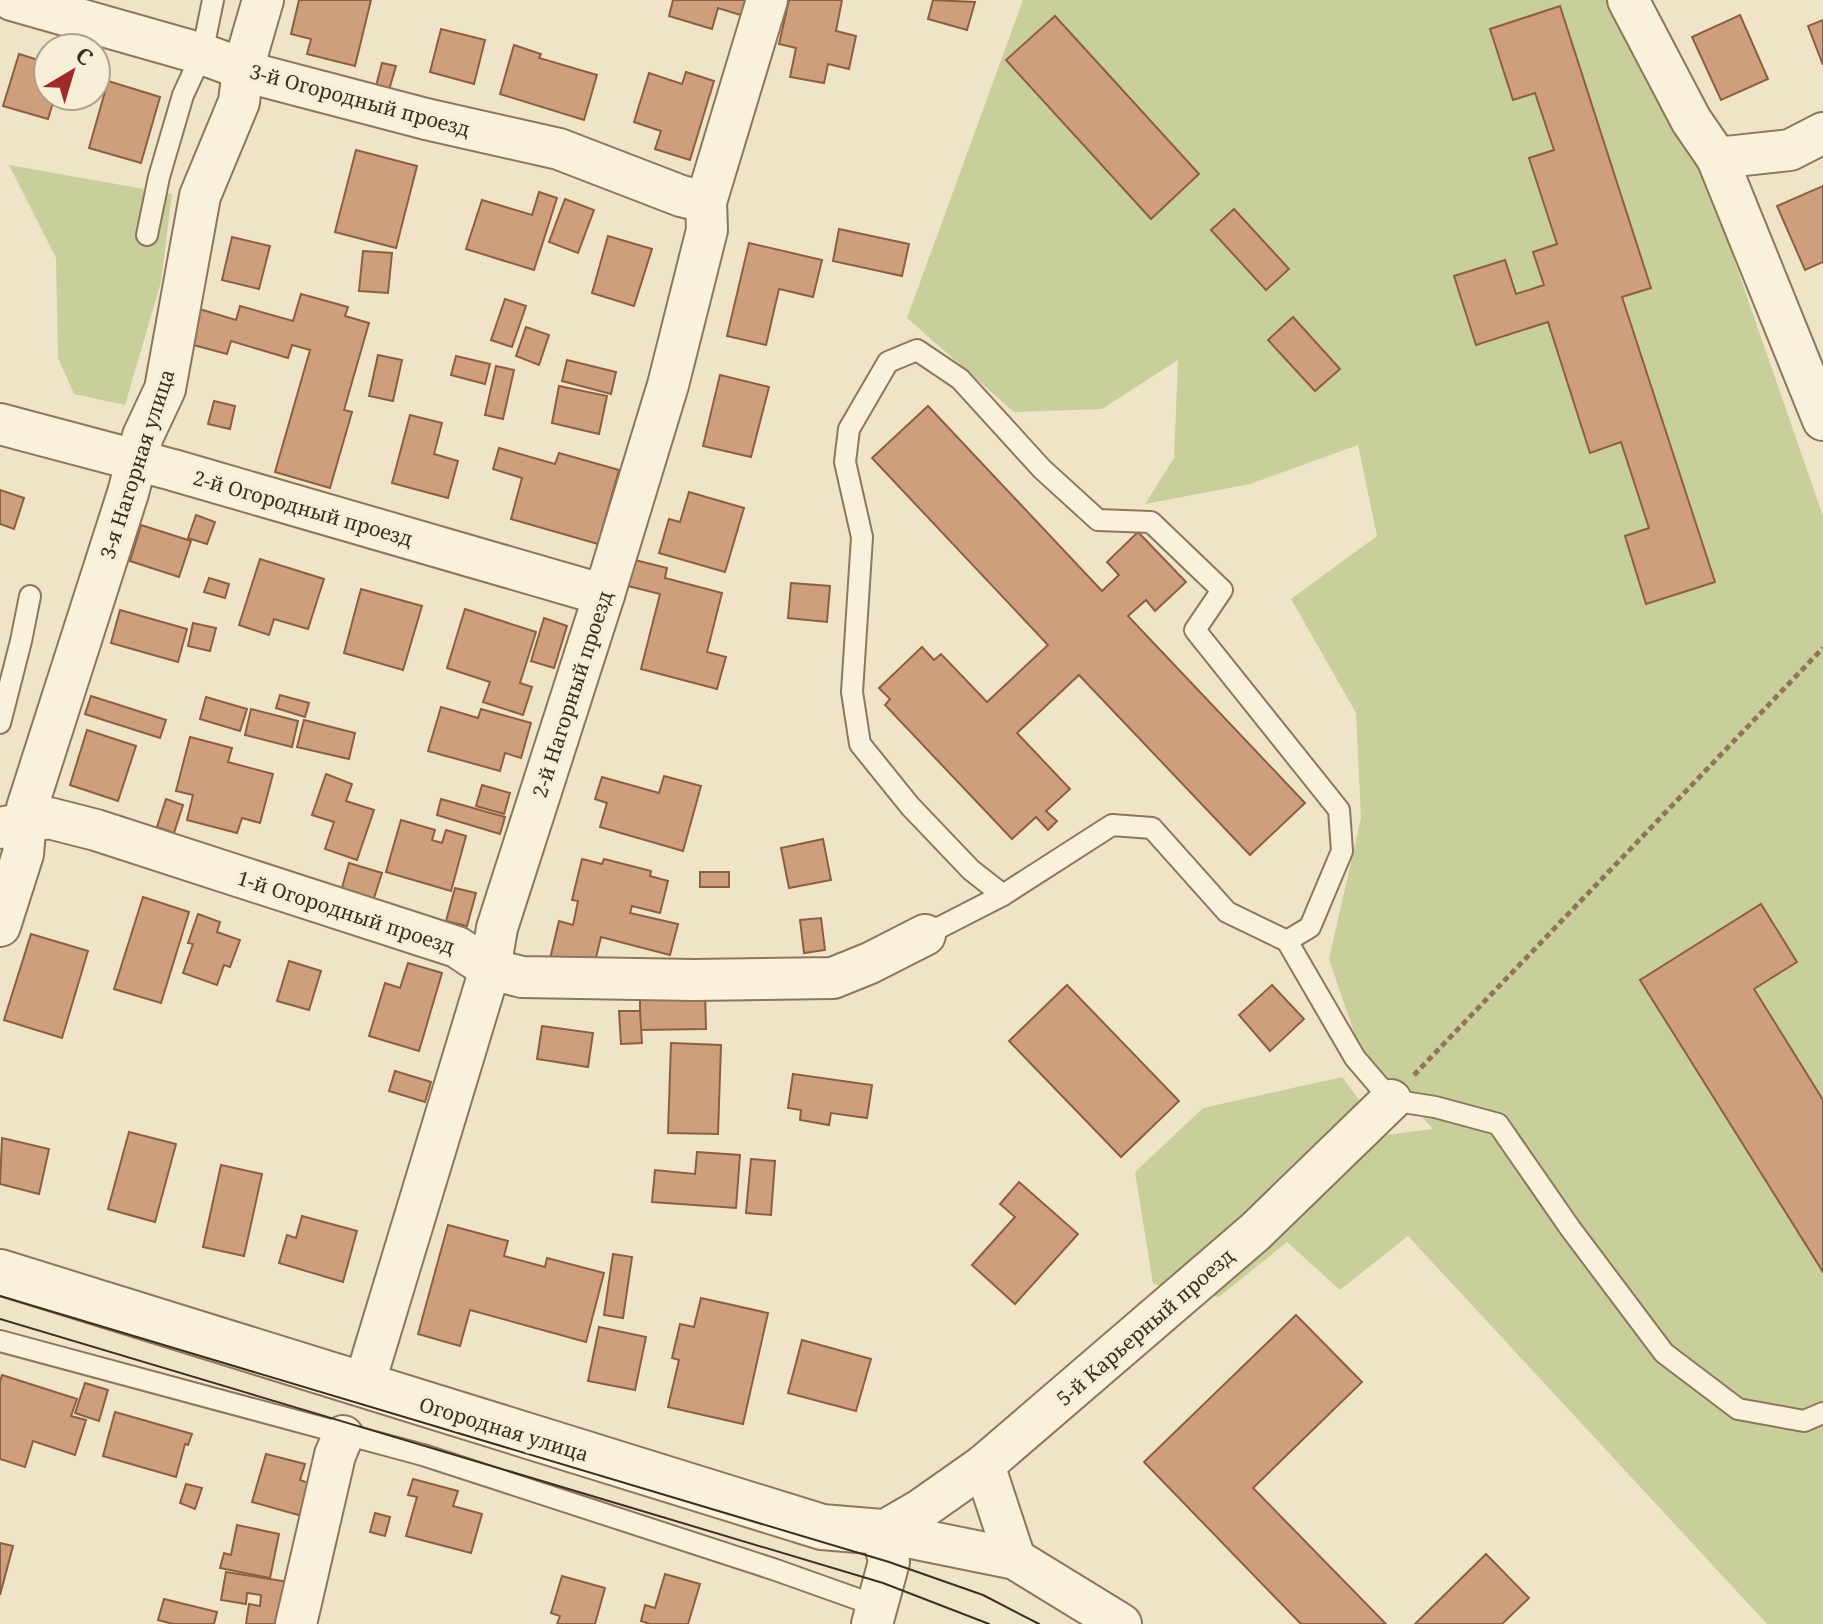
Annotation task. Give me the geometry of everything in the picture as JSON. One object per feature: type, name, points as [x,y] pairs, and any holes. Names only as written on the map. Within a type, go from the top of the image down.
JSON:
[{"type":"street","name":"3-й Огородный проезд","points":[[12,0],[202,54],[243,69],[426,119],[559,149],[681,196],[706,202]]},
{"type":"street","name":"3-я Нагорная улица","points":[[0,926],[23,854],[13,826],[27,808],[143,436],[165,389],[200,196],[239,102],[243,69],[263,0]]},
{"type":"street","name":"2-й Нагорный проезд","points":[[364,1385],[490,969],[497,928],[668,385],[707,230],[706,202],[767,0]]},
{"type":"street","points":[[1628,0],[1691,120],[1717,158],[1823,420]]},
{"type":"street","points":[[1717,158],[1790,150],[1823,133]]},
{"type":"street","name":"2-й Огородный проезд","points":[[0,424],[604,595]]},
{"type":"street","name":"1-й Огородный проезд","points":[[13,826],[49,818],[96,830],[457,947],[490,969],[522,977],[694,980],[833,978],[925,935]]},
{"type":"street","name":"5-й Карьерный проезд","points":[[882,1532],[920,1510],[984,1465],[1255,1232],[1391,1100]]},
{"type":"street","name":"Огородная улица","points":[[0,1272],[822,1527],[882,1532],[1015,1559],[1121,1624]]},
{"type":"street","points":[[296,1624],[335,1455],[343,1436]]},
{"type":"street","points":[[984,1465],[1015,1559]]},
{"type":"street","points":[[874,1615],[889,1562],[882,1532]]},
{"type":"lane","points":[[147,235],[159,177],[183,95],[202,54],[213,0]]},
{"type":"lane","points":[[1003,895],[971,870],[910,806],[860,744],[852,692],[862,537],[845,462],[849,429],[888,362],[917,350],[960,379],[1042,469],[1098,520],[1151,522],[1222,590],[1195,630],[1339,810],[1342,851],[1310,927],[1287,941]]},
{"type":"lane","points":[[0,723],[30,596]]},
{"type":"lane","points":[[925,935],[1003,895],[1112,825],[1152,828],[1227,912],[1287,941],[1355,1058],[1391,1100],[1435,1107],[1498,1124],[1570,1228],[1664,1353],[1738,1409],[1804,1421],[1823,1413]]},
{"type":"lane","points":[[0,1341],[343,1436],[423,1455],[776,1570],[874,1615]]},
{"type":"path","points":[[1391,1100],[1823,648]]},
{"type":"green space","points":[[1023,0],[1609,0],[1710,190],[1823,516],[1823,1624],[1767,1624],[1408,1236],[1340,1290],[1287,1242],[1219,1297],[1153,1284],[1135,1172],[1203,1108],[1342,1077],[1385,1135],[1433,1129],[1359,1047],[1329,959],[1361,818],[1356,713],[1291,599],[1377,536],[1358,445],[1250,484],[1145,504],[1174,458],[1178,360],[1102,409],[1014,412],[907,318]]},
{"type":"green space","points":[[9,165],[172,194],[161,282],[125,405],[74,394],[58,358],[56,258]]},
{"type":"building","points":[[299,0],[371,0],[355,66],[307,54],[311,39],[291,34]]},
{"type":"building","points":[[673,0],[752,0],[747,17],[718,8],[712,29],[669,16]]},
{"type":"building","points":[[789,0],[842,0],[836,31],[856,36],[849,69],[828,64],[824,83],[790,77],[796,48],[779,44]]},
{"type":"building","points":[[933,0],[975,2],[967,30],[928,19]]},
{"type":"building","points":[[1560,6],[1651,288],[1622,297],[1715,582],[1646,604],[1625,536],[1649,528],[1621,442],[1590,453],[1548,322],[1476,345],[1454,276],[1505,260],[1516,294],[1544,285],[1533,252],[1557,244],[1529,158],[1554,150],[1535,93],[1513,100],[1490,29]]},
{"type":"building","points":[[1740,15],[1768,79],[1721,100],[1692,37]]},
{"type":"building","points":[[1055,16],[1199,174],[1151,219],[1006,60]]},
{"type":"building","points":[[1823,20],[1823,65],[1808,26]]},
{"type":"building","points":[[441,29],[485,40],[474,84],[430,72]]},
{"type":"building","points":[[514,45],[541,54],[539,58],[597,75],[584,120],[500,94]]},
{"type":"building","points":[[19,54],[32,58],[32,112],[50,112],[48,119],[3,106]]},
{"type":"building","points":[[382,63],[396,66],[389,90],[376,86]]},
{"type":"building","points":[[686,72],[714,81],[690,160],[655,149],[661,131],[634,122],[649,73],[682,84]]},
{"type":"building","points":[[112,82],[160,97],[141,163],[89,148],[99,112],[112,112]]},
{"type":"building","points":[[356,150],[417,166],[396,248],[335,232]]},
{"type":"building","points":[[1823,186],[1823,262],[1805,270],[1777,206]]},
{"type":"building","points":[[539,192],[557,198],[534,270],[466,249],[482,200],[532,215]]},
{"type":"building","points":[[565,199],[594,210],[578,253],[549,242]]},
{"type":"building","points":[[1234,209],[1289,269],[1266,290],[1211,230]]},
{"type":"building","points":[[839,229],[909,244],[902,276],[833,261]]},
{"type":"building","points":[[608,236],[652,249],[634,306],[592,293]]},
{"type":"building","points":[[232,237],[270,246],[259,289],[222,280]]},
{"type":"building","points":[[749,243],[822,260],[813,297],[779,289],[766,345],[727,336]]},
{"type":"building","points":[[363,251],[392,253],[388,293],[359,291]]},
{"type":"building","points":[[301,294],[348,307],[345,316],[369,323],[344,410],[352,412],[330,488],[275,472],[310,350],[292,345],[288,358],[231,341],[227,354],[186,343],[196,308],[236,320],[240,306],[293,321]]},
{"type":"building","points":[[505,299],[526,306],[512,347],[491,340]]},
{"type":"building","points":[[1293,317],[1340,369],[1315,391],[1268,340]]},
{"type":"building","points":[[526,327],[549,335],[539,365],[516,356]]},
{"type":"building","points":[[378,355],[402,360],[393,401],[369,396]]},
{"type":"building","points":[[456,356],[490,364],[485,384],[451,375]]},
{"type":"building","points":[[567,360],[616,372],[611,394],[562,381]]},
{"type":"building","points":[[496,366],[514,370],[503,419],[485,415]]},
{"type":"building","points":[[720,375],[769,387],[751,457],[703,446]]},
{"type":"building","points":[[559,386],[607,396],[599,434],[552,423]]},
{"type":"building","points":[[214,401],[235,406],[230,429],[208,424]]},
{"type":"building","points":[[928,406],[1102,591],[1119,575],[1107,562],[1138,532],[1186,582],[1155,611],[1146,600],[1128,616],[1305,803],[1250,855],[1079,675],[1017,733],[1070,789],[1046,811],[1057,821],[1048,830],[1036,817],[1012,839],[885,705],[890,699],[879,688],[922,647],[934,660],[941,654],[987,702],[1048,645],[872,458]]},
{"type":"building","points":[[410,415],[442,423],[434,454],[458,461],[448,498],[392,483]]},
{"type":"building","points":[[499,448],[555,464],[559,453],[619,470],[598,544],[511,519],[522,478],[493,469]]},
{"type":"building","points":[[0,490],[24,498],[14,529],[0,524]]},
{"type":"building","points":[[689,492],[744,508],[725,572],[659,553],[669,519],[680,522]]},
{"type":"building","points":[[196,515],[215,522],[207,544],[188,538]]},
{"type":"building","points":[[141,525],[191,541],[179,577],[130,561]]},
{"type":"building","points":[[260,559],[324,579],[308,629],[274,619],[269,635],[239,625]]},
{"type":"building","points":[[635,560],[667,568],[665,578],[722,593],[707,652],[726,657],[717,689],[641,669],[660,594],[628,586]]},
{"type":"building","points":[[209,578],[229,584],[225,598],[204,592]]},
{"type":"building","points":[[791,583],[830,586],[827,622],[788,618]]},
{"type":"building","points":[[361,589],[422,606],[403,670],[344,653]]},
{"type":"building","points":[[465,609],[536,632],[520,683],[532,687],[523,715],[483,702],[490,682],[447,668]]},
{"type":"building","points":[[120,610],[187,629],[178,662],[111,643]]},
{"type":"building","points":[[544,618],[567,626],[554,668],[531,661]]},
{"type":"building","points":[[193,623],[216,628],[210,651],[188,646]]},
{"type":"building","points":[[280,695],[309,703],[305,717],[276,708]]},
{"type":"building","points":[[91,696],[166,720],[160,738],[85,714]]},
{"type":"building","points":[[206,697],[247,709],[240,731],[200,719]]},
{"type":"building","points":[[441,707],[478,718],[481,709],[531,723],[521,758],[505,753],[500,771],[428,751]]},
{"type":"building","points":[[251,709],[298,721],[292,747],[245,735]]},
{"type":"building","points":[[304,720],[355,733],[349,759],[297,747]]},
{"type":"building","points":[[87,730],[136,746],[118,801],[70,785]]},
{"type":"building","points":[[190,737],[232,748],[228,762],[273,774],[260,823],[242,818],[237,833],[187,820],[193,795],[176,791]]},
{"type":"building","points":[[326,774],[352,784],[346,801],[374,810],[357,860],[325,849],[334,822],[312,815]]},
{"type":"building","points":[[664,776],[701,786],[683,851],[600,827],[607,803],[595,799],[602,777],[659,793]]},
{"type":"building","points":[[482,785],[510,793],[504,814],[476,806]]},
{"type":"building","points":[[166,799],[183,805],[174,833],[157,827]]},
{"type":"building","points":[[441,799],[505,817],[500,834],[437,815]]},
{"type":"building","points":[[401,820],[435,830],[432,840],[442,843],[446,830],[466,836],[451,891],[386,872]]},
{"type":"building","points":[[823,839],[831,880],[789,888],[781,848]]},
{"type":"building","points":[[582,859],[602,864],[604,859],[651,871],[650,876],[668,881],[660,913],[632,906],[630,913],[678,924],[670,955],[601,937],[593,970],[550,959],[559,921],[573,925],[578,901],[572,900]]},
{"type":"building","points":[[349,863],[382,873],[373,901],[341,891]]},
{"type":"building","points":[[700,872],[729,872],[729,887],[700,887]]},
{"type":"building","points":[[455,888],[476,893],[467,926],[446,921]]},
{"type":"building","points":[[143,897],[189,912],[161,1003],[114,989]]},
{"type":"building","points":[[1761,904],[1797,962],[1754,989],[1823,1100],[1823,1272],[1640,980]]},
{"type":"building","points":[[198,914],[220,922],[217,932],[240,940],[230,967],[224,965],[217,985],[183,973],[193,944],[188,943]]},
{"type":"building","points":[[821,918],[825,950],[804,953],[800,920]]},
{"type":"building","points":[[31,934],[88,951],[62,1038],[4,1020]]},
{"type":"building","points":[[289,961],[321,971],[309,1010],[277,1001]]},
{"type":"building","points":[[408,963],[442,973],[419,1051],[369,1036],[385,983],[400,988]]},
{"type":"building","points":[[1067,985],[1179,1101],[1121,1157],[1009,1041]]},
{"type":"building","points":[[1272,985],[1304,1019],[1270,1051],[1239,1015]]},
{"type":"building","points":[[640,991],[705,991],[706,1029],[640,1030]]},
{"type":"building","points":[[619,1011],[640,1011],[642,1043],[621,1044]]},
{"type":"building","points":[[542,1026],[593,1033],[588,1067],[537,1059]]},
{"type":"building","points":[[671,1043],[721,1045],[718,1134],[668,1133]]},
{"type":"building","points":[[395,1071],[431,1082],[425,1102],[389,1091]]},
{"type":"building","points":[[793,1074],[872,1085],[867,1118],[831,1113],[829,1125],[800,1120],[801,1110],[788,1108]]},
{"type":"building","points":[[129,1132],[176,1144],[155,1222],[108,1209]]},
{"type":"building","points":[[2,1138],[49,1149],[39,1194],[0,1184]]},
{"type":"building","points":[[697,1152],[740,1155],[736,1208],[652,1202],[655,1170],[695,1174]]},
{"type":"building","points":[[751,1159],[775,1161],[771,1215],[746,1213]]},
{"type":"building","points":[[221,1165],[262,1174],[244,1256],[203,1247]]},
{"type":"building","points":[[1019,1182],[1078,1234],[1015,1304],[972,1265],[1015,1217],[1000,1204]]},
{"type":"building","points":[[302,1216],[357,1231],[343,1282],[279,1263],[287,1235],[296,1238]]},
{"type":"building","points":[[448,1225],[508,1241],[504,1256],[545,1267],[547,1258],[604,1273],[586,1342],[470,1310],[460,1346],[418,1334]]},
{"type":"building","points":[[613,1254],[632,1257],[623,1318],[604,1315]]},
{"type":"building","points":[[701,1298],[768,1313],[743,1424],[668,1407],[679,1360],[672,1358],[680,1324],[694,1327]]},
{"type":"building","points":[[1296,1315],[1362,1382],[1253,1488],[1386,1624],[1301,1624],[1144,1462]]},
{"type":"building","points":[[599,1327],[646,1337],[635,1390],[588,1381]]},
{"type":"building","points":[[802,1340],[871,1359],[856,1411],[788,1393]]},
{"type":"building","points":[[2,1375],[77,1399],[71,1416],[86,1420],[75,1455],[33,1441],[25,1467],[0,1459]]},
{"type":"building","points":[[85,1383],[108,1390],[99,1421],[75,1413]]},
{"type":"building","points":[[115,1412],[192,1434],[188,1445],[185,1444],[176,1477],[103,1456]]},
{"type":"building","points":[[266,1454],[305,1464],[300,1480],[311,1484],[302,1516],[252,1502]]},
{"type":"building","points":[[413,1479],[458,1491],[453,1506],[482,1514],[471,1553],[406,1536],[417,1497],[408,1495]]},
{"type":"building","points":[[186,1484],[202,1488],[195,1509],[180,1503]]},
{"type":"building","points":[[375,1513],[390,1517],[385,1536],[370,1532]]},
{"type":"building","points":[[237,1525],[279,1534],[270,1578],[220,1568],[224,1553],[231,1555]]},
{"type":"building","points":[[0,1543],[13,1546],[0,1595]]},
{"type":"building","points":[[1486,1554],[1529,1598],[1502,1624],[1415,1624]]},
{"type":"building","points":[[226,1572],[289,1582],[282,1624],[246,1624],[249,1604],[260,1606],[261,1595],[247,1593],[246,1604],[221,1600]]},
{"type":"building","points":[[665,1574],[700,1584],[688,1624],[650,1624],[641,1621],[645,1605],[655,1608]]},
{"type":"building","points":[[562,1576],[605,1588],[595,1624],[557,1624],[560,1616],[551,1613]]},
{"type":"building","points":[[164,1599],[217,1612],[214,1624],[173,1624],[158,1620]]},
{"type":"tram line","points":[[0,1296],[889,1562],[983,1595],[1039,1624]]},
{"type":"tram line","points":[[0,1319],[883,1583],[989,1624]]}]
